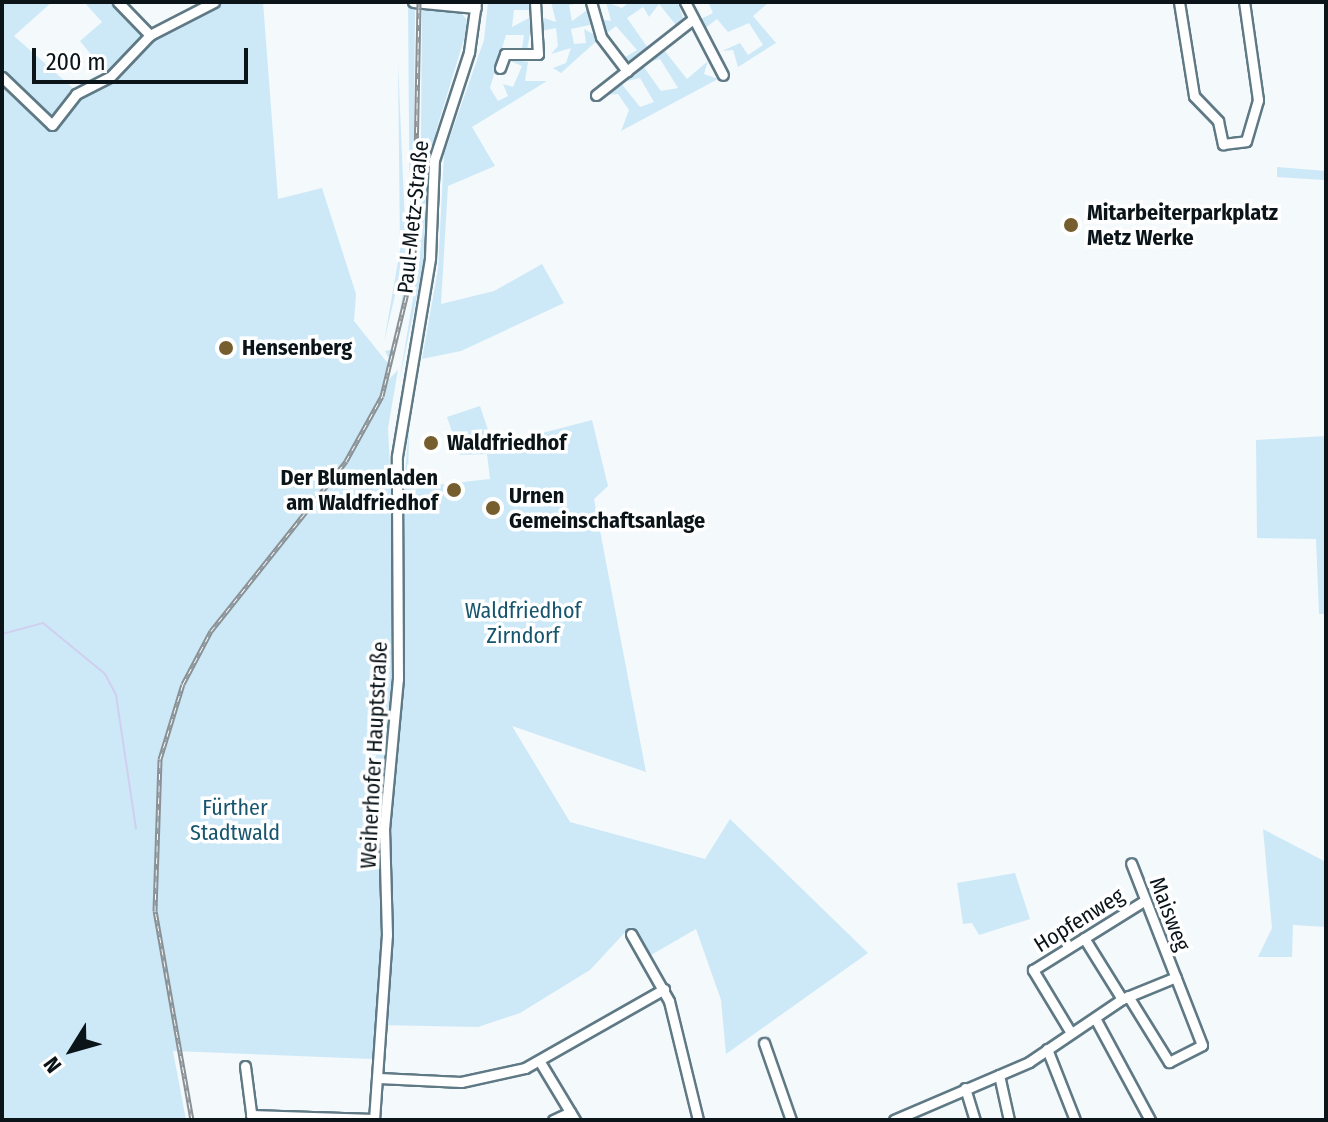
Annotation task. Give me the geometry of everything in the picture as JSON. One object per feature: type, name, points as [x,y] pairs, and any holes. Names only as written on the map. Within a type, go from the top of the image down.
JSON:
[{"type":"street","points":[[118,2],[150,35]]},
{"type":"street","points":[[2,77],[52,125],[76,94],[110,77],[150,35],[214,2]]},
{"type":"street","points":[[413,2],[476,5]]},
{"type":"street","points":[[500,68],[505,54],[538,54],[535,2]]},
{"type":"street","points":[[591,2],[601,37],[627,71]]},
{"type":"street","points":[[685,2],[723,75]]},
{"type":"street","points":[[1179,2],[1194,96],[1218,121],[1223,144],[1246,141],[1259,74],[1244,2]]},
{"type":"street","name":"Paul-Metz-Straße","points":[[403,391],[430,258],[434,160],[476,5]]},
{"type":"street","points":[[596,95],[693,19]]},
{"type":"street","name":"Weiherhofer Hauptstraße","points":[[374,1119],[379,1078],[403,391]]},
{"type":"street","name":"Maisweg","points":[[1125,997],[1161,1056],[1176,1062],[1203,1037],[1144,901],[1131,863]]},
{"type":"street","name":"Hopfenweg","points":[[1071,1033],[1033,970],[1144,901]]},
{"type":"street","points":[[631,934],[664,989],[698,1120]]},
{"type":"street","points":[[1084,938],[1125,997]]},
{"type":"street","points":[[894,1120],[999,1075],[1096,1020],[1125,997],[1176,977]]},
{"type":"street","points":[[379,1078],[461,1082],[540,1062],[664,989]]},
{"type":"street","points":[[1096,1020],[1150,1120]]},
{"type":"street","points":[[764,1043],[791,1120]]},
{"type":"street","points":[[1047,1049],[1075,1120]]},
{"type":"street","points":[[540,1062],[572,1116],[553,1120]]},
{"type":"street","points":[[245,1066],[252,1117],[374,1119]]},
{"type":"street","points":[[999,1075],[1009,1120]]},
{"type":"street","points":[[965,1088],[975,1120]]},
{"type":"green space","name":"Fürther Stadtwald","points":[[2,2],[52,2],[14,36],[75,90],[107,74],[80,41],[102,22],[84,2],[115,2],[151,40],[226,2],[263,2],[278,199],[322,188],[356,294],[354,321],[390,366],[384,384],[398,370],[388,428],[391,488],[398,488],[403,444],[404,487],[409,426],[408,488],[490,479],[487,454],[460,455],[447,417],[480,406],[493,445],[462,454],[592,420],[608,486],[594,499],[646,772],[512,726],[570,822],[705,859],[730,819],[868,953],[726,1054],[721,1000],[696,929],[651,955],[630,927],[590,970],[520,1013],[478,1027],[376,1025],[372,1059],[173,1051],[186,1120],[2,1120]]},
{"type":"green space","points":[[488,2],[531,2],[533,10],[514,10],[512,27],[533,16],[527,50],[511,52],[522,49],[524,35],[506,35],[490,88],[498,101],[508,96],[503,84],[513,87],[522,66],[506,59],[528,62],[525,81],[547,81],[472,127],[495,166],[448,186],[441,304],[494,291],[542,264],[564,303],[461,351],[422,359],[438,269],[444,154],[484,40]]},
{"type":"green space","points":[[551,2],[586,2],[569,5],[572,21],[590,8],[594,24],[571,29],[574,44],[586,43],[584,29],[600,38],[561,73],[553,68],[566,63],[571,48],[551,54],[558,46],[556,28],[541,31],[541,17],[556,22]]},
{"type":"green space","points":[[606,2],[622,8],[629,2],[678,2],[683,18],[676,25],[659,4],[649,17],[643,7],[627,18],[648,48],[627,64],[622,59],[637,50],[616,26],[603,36],[596,19],[611,21]]},
{"type":"green space","points":[[708,2],[769,2],[753,16],[776,43],[738,67],[733,50],[722,51],[740,43],[748,55],[763,45],[749,23],[728,32],[717,19],[704,29],[699,20],[713,13]]},
{"type":"green space","points":[[408,5],[415,7],[413,247],[396,335],[410,246]]},
{"type":"green space","points":[[422,8],[461,12],[469,23],[436,131],[425,257],[399,382],[420,257]]},
{"type":"green space","points":[[664,50],[687,79],[708,61],[704,74],[718,79],[621,131],[629,110],[618,94],[605,95],[621,83],[640,107],[654,102],[640,78],[623,82],[643,66],[661,91],[678,88],[660,59],[648,62]]},
{"type":"green space","points":[[398,62],[406,249],[384,342],[400,250]]},
{"type":"green space","points":[[1277,167],[1326,171],[1326,240],[1324,180],[1277,177]]},
{"type":"green space","points":[[393,349],[391,362],[385,351]]},
{"type":"green space","points":[[1326,436],[1326,614],[1319,614],[1316,539],[1257,538],[1256,440]]},
{"type":"green space","points":[[1263,829],[1326,862],[1326,927],[1293,925],[1292,957],[1258,957],[1272,928]]},
{"type":"green space","points":[[1015,873],[1030,919],[979,935],[972,923],[963,924],[957,883]]},
{"type":"waterway","points":[[2,634],[43,623],[105,674],[116,695],[136,829]]},
{"type":"railway","points":[[192,1120],[155,911],[160,759],[183,684],[211,631],[346,461],[382,396],[414,264],[419,2]]},
{"type":"place","name":"Mitarbeiterparkplatz Metz Werke","points":[[1071,225]]},
{"type":"place","name":"Hensenberg","points":[[226,348]]},
{"type":"place","name":"Waldfriedhof","points":[[431,443]]},
{"type":"place","name":"Der Blumenladen am Waldfriedhof","points":[[454,490]]},
{"type":"place","name":"Urnen Gemeinschaftsanlage","points":[[493,508]]},
{"type":"park label","name":"Waldfriedhof Zirndorf","points":[[523,622]]}]
